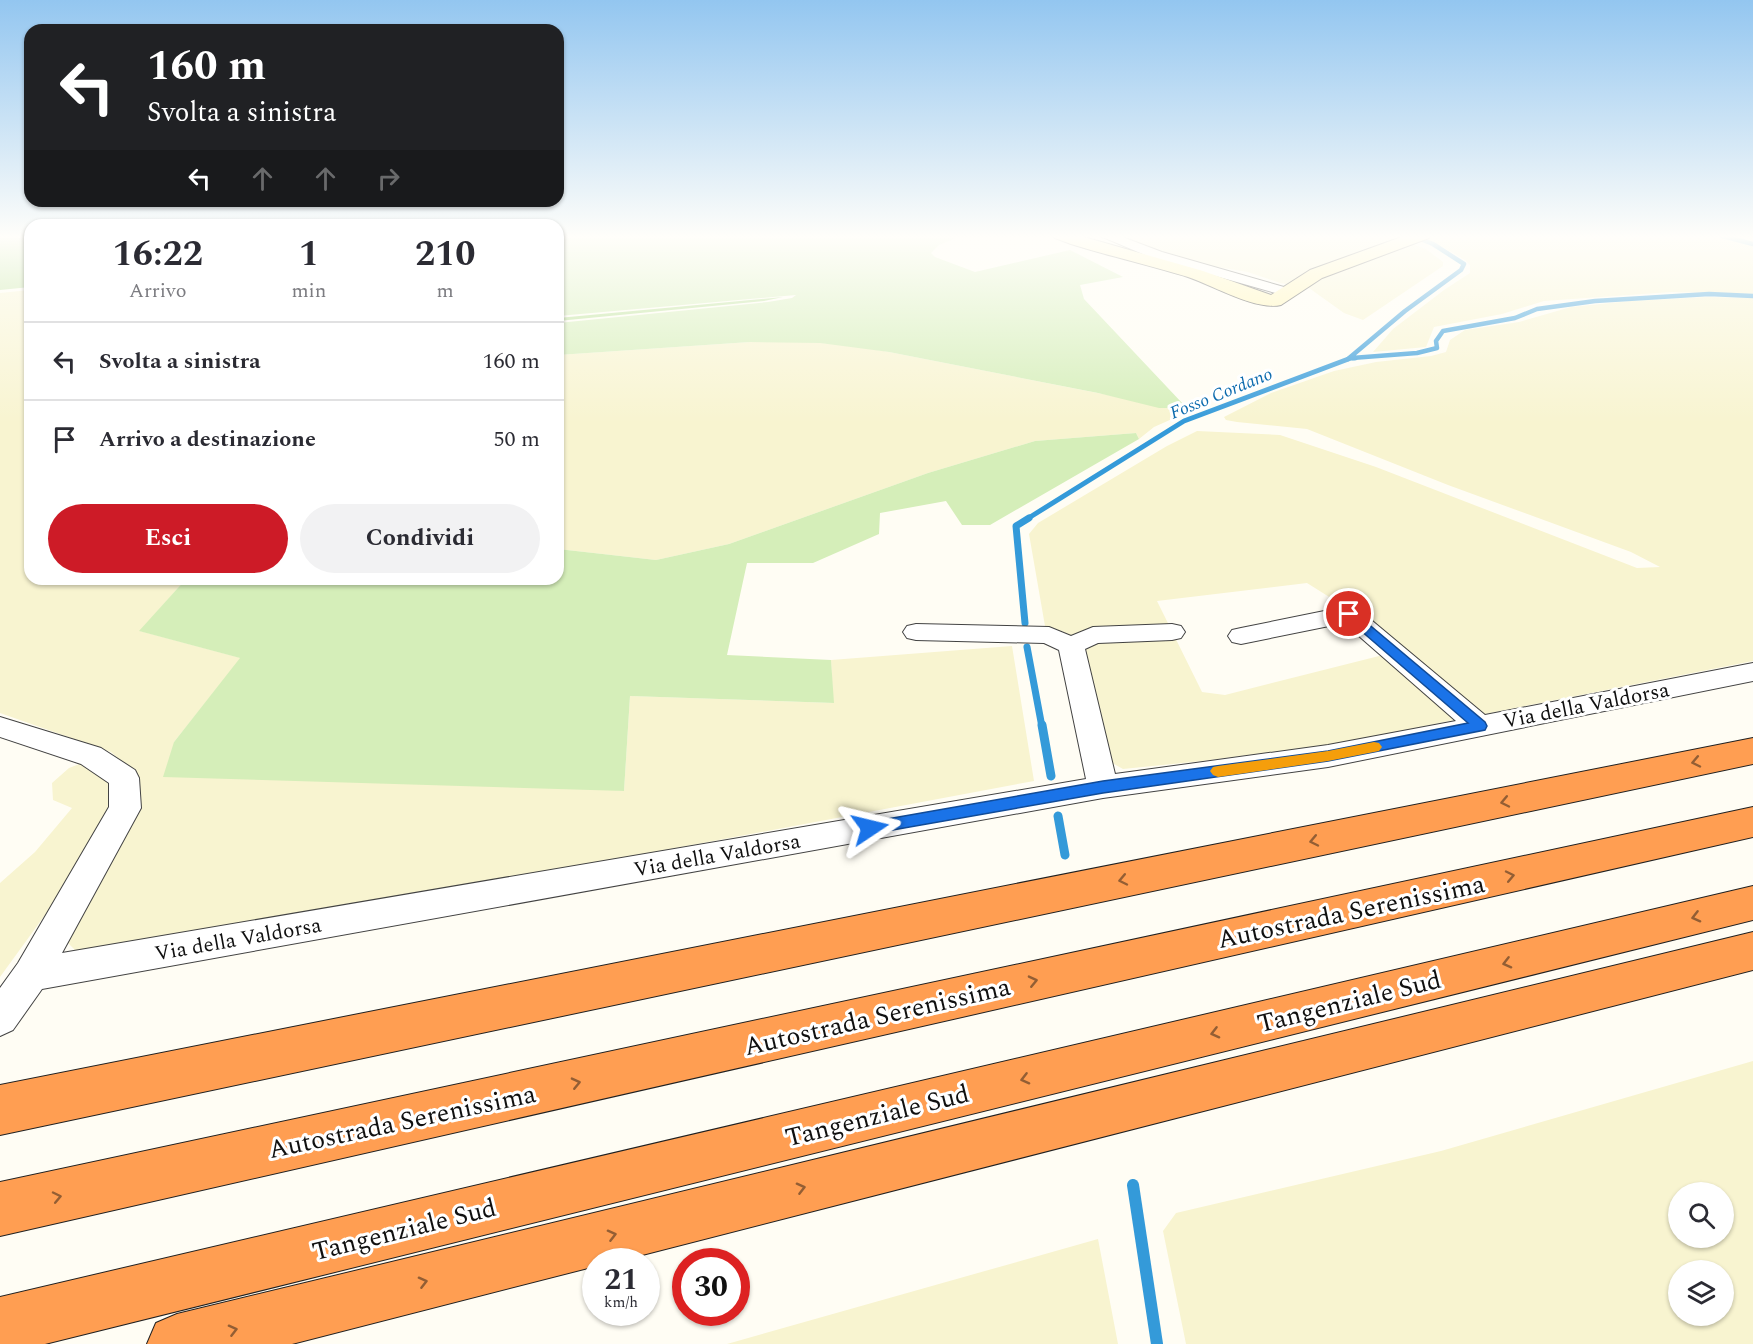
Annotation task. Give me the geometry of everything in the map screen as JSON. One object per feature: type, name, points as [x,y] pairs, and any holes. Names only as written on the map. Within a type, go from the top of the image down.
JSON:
[{"type":"highway","points":[[0,1110],[1753,751]]},
{"type":"highway","name":"Autostrada Serenissima","points":[[0,1209],[1753,822]]},
{"type":"highway","name":"Tangenziale Sud","points":[[0,1326],[1753,903]]},
{"type":"highway","points":[[177,1344],[1753,951]]},
{"type":"street","points":[[1258,298],[1274,301],[1281,298]]},
{"type":"street","points":[[1241,636],[1349,614],[1480,726]]},
{"type":"street","points":[[916,632],[1049,635],[1071,646]]},
{"type":"street","points":[[1071,646],[1093,635],[1172,632]]},
{"type":"street","points":[[1071,646],[1103,787]]},
{"type":"street","name":"Via della Valdorsa","points":[[31,975],[1103,787],[1328,756],[1753,672]]},
{"type":"street","points":[[0,727],[91,756],[124,778],[124,808],[31,975],[0,1018]]},
{"type":"shaded area","points":[[0,298],[24,298],[24,585],[181,585],[140,631],[241,658],[174,742],[624,791],[630,696],[833,703],[831,660],[1012,646],[1034,781],[393,901],[76,951],[67,942],[136,774],[111,752],[0,713]]},
{"type":"shaded area","points":[[1323,298],[1396,298],[1363,320],[1344,313]]},
{"type":"shaded area","points":[[1434,298],[1591,298],[1544,301],[1502,314],[1434,327],[1426,347],[1373,352],[1393,329]]},
{"type":"shaded area","points":[[1753,298],[1753,661],[1480,715],[1377,627],[1307,583],[1157,601],[1202,692],[1225,695],[1387,654],[1464,718],[1336,744],[1202,761],[1123,769],[1105,759],[1079,645],[1064,632],[1045,626],[1029,534],[1038,523],[1167,446],[1197,431],[1280,435],[1376,467],[1637,568],[1660,567],[1631,552],[1448,485],[1307,429],[1237,422],[1226,420],[1224,417],[1271,393],[1334,371],[1376,362],[1431,356],[1446,352],[1450,340],[1465,330],[1519,322],[1571,307],[1630,301]]},
{"type":"shaded area","points":[[796,341],[847,345],[1174,408],[1183,404],[1181,415],[1154,427],[1139,439],[1136,433],[1035,441],[928,473],[729,544],[656,560],[564,550],[564,355]]},
{"type":"shaded area","points":[[87,761],[118,780],[115,800],[82,864],[0,977],[0,883],[35,852],[72,808],[53,800],[52,783],[69,768]]},
{"type":"shaded area","points":[[1753,1061],[1753,1344],[1186,1344],[1163,1231],[1176,1213],[1441,1151]]},
{"type":"shaded area","points":[[1098,1239],[1118,1344],[727,1344]]},
{"type":"green space","points":[[564,298],[765,298],[564,315]]},
{"type":"green space","points":[[775,298],[780,298],[564,320],[564,317]]},
{"type":"green space","points":[[792,298],[1084,298],[1183,404],[1174,408],[1159,408],[1098,393],[889,352],[820,343],[750,342],[564,355],[564,322]]},
{"type":"green space","points":[[1136,433],[1139,439],[990,525],[962,525],[946,501],[880,513],[879,534],[813,563],[747,563],[727,655],[831,660],[834,703],[630,696],[624,791],[163,777],[174,742],[240,658],[139,631],[181,585],[564,585],[564,550],[656,560],[729,544],[928,473],[1035,441]]},
{"type":"waterway","name":"Fosso Cordano","points":[[1348,359],[1423,298]]},
{"type":"waterway","points":[[1355,358],[1352,358],[1417,353],[1437,348],[1436,341],[1443,331],[1515,318],[1537,309],[1595,301],[1648,298]]},
{"type":"waterway","name":"Fosso Cordano","points":[[1027,519],[1184,421],[1351,358]]},
{"type":"waterway","name":"Fosso Cordano","points":[[1025,623],[1016,526],[1029,518]]},
{"type":"waterway","name":"Fosso Cordano","points":[[1027,647],[1042,727]]},
{"type":"waterway","name":"Fosso Cordano","points":[[1042,725],[1051,776]]},
{"type":"waterway","name":"Fosso Cordano","points":[[1058,816],[1065,855]]},
{"type":"waterway","name":"Fosso Cordano","points":[[1133,1185],[1157,1344]]},
{"type":"slow traffic","points":[[1218,771],[1328,756],[1374,747]]},
{"type":"route","points":[[870,828],[1103,787],[1328,756],[1480,726],[1349,614]]}]
